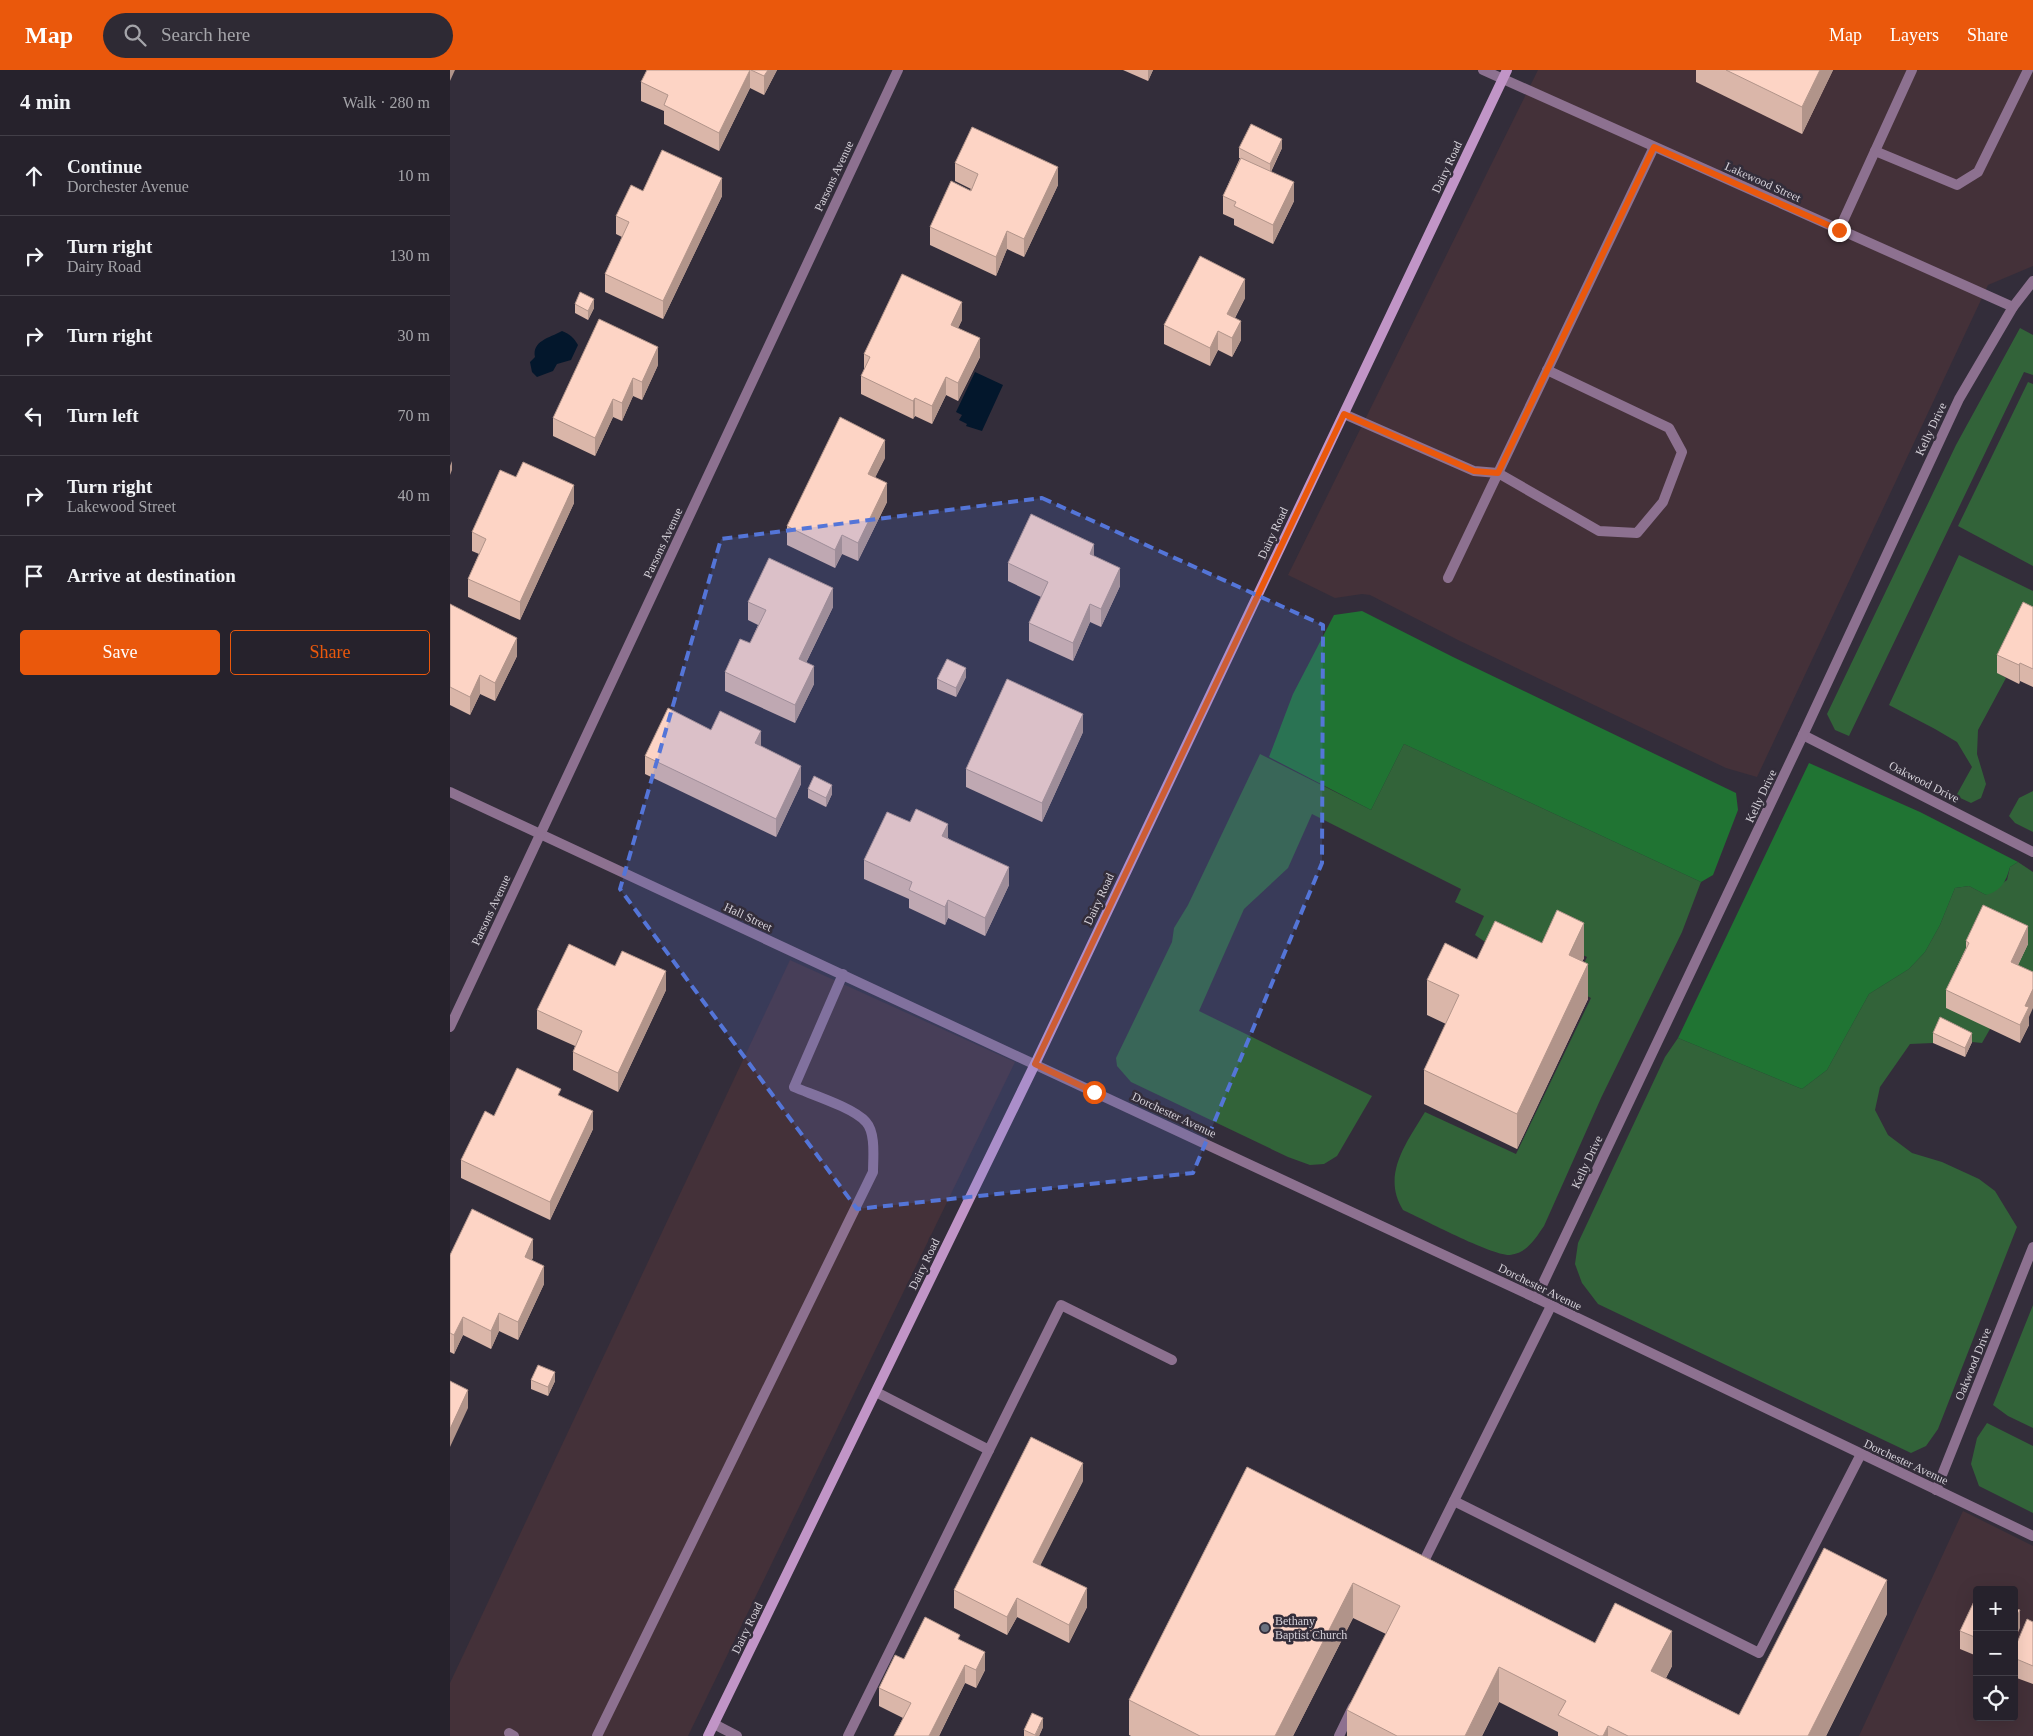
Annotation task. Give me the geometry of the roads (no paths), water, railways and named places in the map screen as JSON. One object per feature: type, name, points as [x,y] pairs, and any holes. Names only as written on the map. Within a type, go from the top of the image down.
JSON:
[{"type":"street","name":"Parsons Avenue","points":[[450,1027],[898,70]]},
{"type":"street","name":"Lakewood Street","points":[[1483,70],[1505,75],[1654,147],[2013,307]]},
{"type":"street","points":[[1839,230],[1912,70]]},
{"type":"street","points":[[1875,151],[1957,185],[1978,172],[2028,70]]},
{"type":"street","name":"Dairy Road","points":[[708,1736],[1035,1064],[1505,75]]},
{"type":"street","points":[[1448,578],[1654,147]]},
{"type":"street","name":"Kelly Drive","points":[[1536,1298],[1803,735],[1959,399],[2013,307],[2033,280]]},
{"type":"street","points":[[1344,414],[1474,471],[1498,473],[1599,531],[1637,533],[1663,502],[1682,452],[1670,428],[1547,370]]},
{"type":"street","name":"Oakwood Drive","points":[[1803,735],[2033,852]]},
{"type":"street","name":"Hall Street","points":[[450,792],[1035,1064]]},
{"type":"street","points":[[597,1736],[872,1172],[874,1147],[867,1122],[851,1111],[794,1088],[843,974]]},
{"type":"street","name":"Dorchester Avenue","points":[[1035,1064],[1536,1298],[2033,1536]]},
{"type":"street","name":"Oakwood Drive","points":[[1936,1490],[2033,1247]]},
{"type":"street","points":[[848,1736],[1061,1305],[1172,1360]]},
{"type":"street","points":[[1416,1578],[1551,1306]]},
{"type":"street","points":[[876,1392],[990,1450]]},
{"type":"street","points":[[1454,1502],[1759,1653],[1861,1454]]},
{"type":"street","points":[[1339,1736],[1359,1694]]},
{"type":"street","points":[[714,1724],[737,1736]]},
{"type":"water","points":[[562,331],[572,336],[578,345],[571,360],[557,364],[553,371],[537,377],[532,372],[530,362],[535,357],[536,347],[542,341]]},
{"type":"water","points":[[975,372],[1003,385],[982,431],[966,426],[967,424],[959,420],[962,415],[956,412]]},
{"type":"place","name":"Bethany Baptist Church","points":[[1265,1628]]}]
